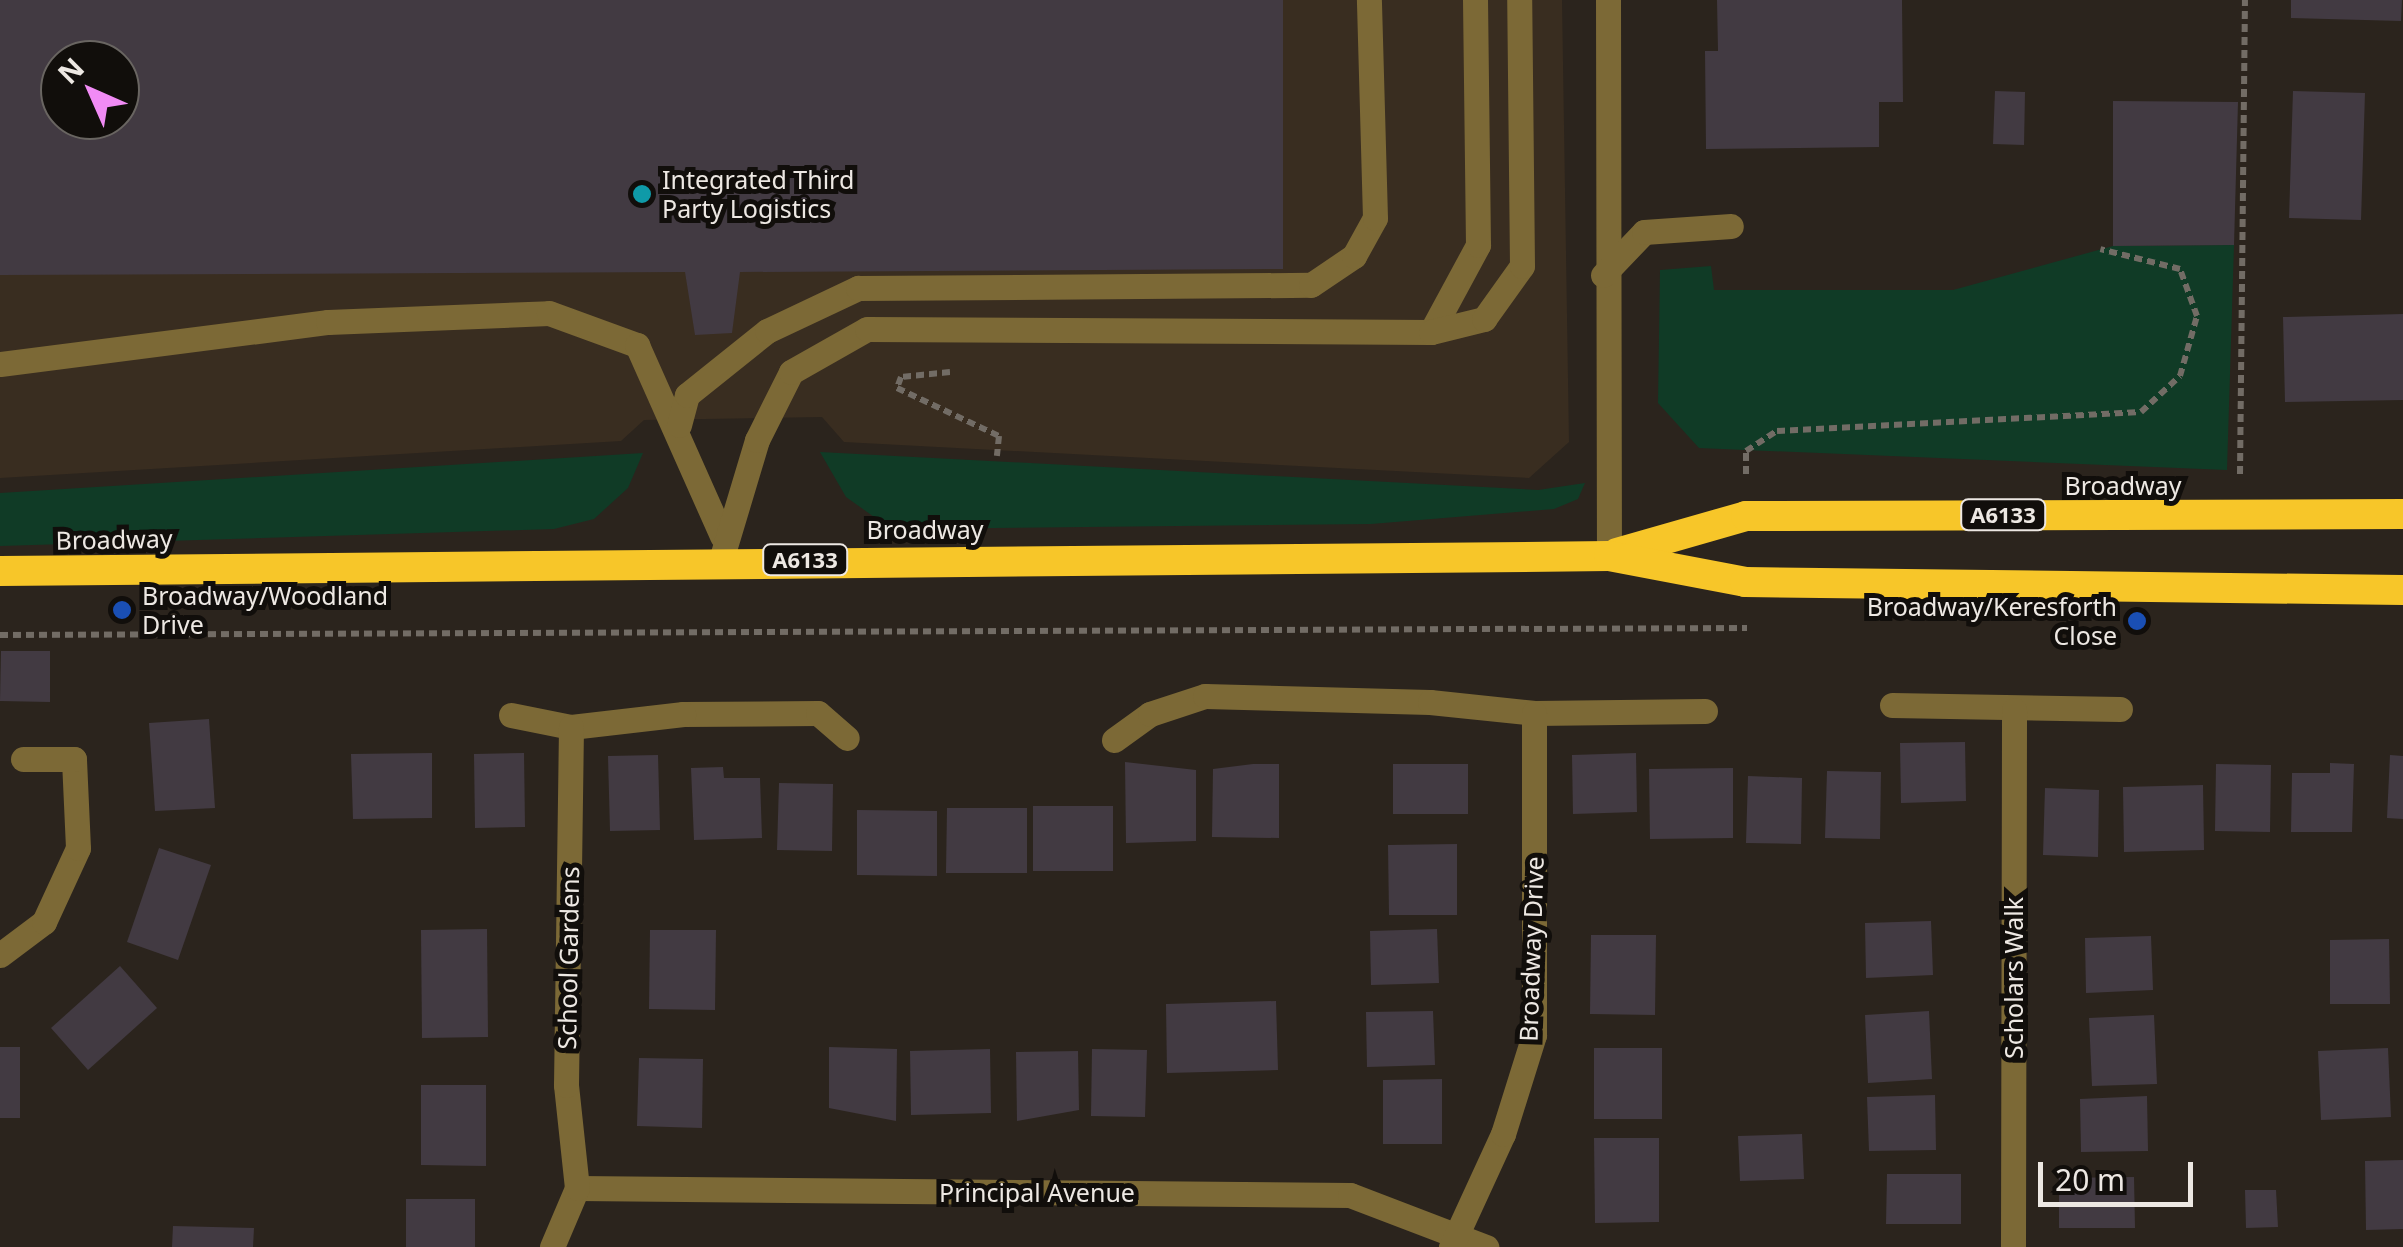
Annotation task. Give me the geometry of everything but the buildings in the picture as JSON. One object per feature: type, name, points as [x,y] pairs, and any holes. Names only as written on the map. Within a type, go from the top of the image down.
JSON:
[{"type":"highway","name":"Broadway","points":[[1610,556],[1746,516],[2403,514]]},
{"type":"highway","name":"Broadway","points":[[0,571],[722,548],[1610,556],[1745,582],[2403,590]]},
{"type":"street","points":[[679,425],[687,395],[767,331],[858,288],[1310,285],[1354,256],[1375,218],[1369,0]]},
{"type":"street","points":[[1431,332],[1478,245],[1475,0]]},
{"type":"street","points":[[722,548],[791,372],[866,329],[1431,332],[1484,319],[1522,266],[1519,0]]},
{"type":"street","points":[[1610,556],[1603,275],[1611,3]]},
{"type":"street","points":[[1603,275],[1644,232],[1731,226]]},
{"type":"street","points":[[0,364],[328,322],[549,313],[637,346],[679,425],[722,548]]},
{"type":"street","points":[[1114,740],[1150,714],[1204,696],[1430,702],[1534,713],[1705,711]]},
{"type":"street","points":[[1892,705],[2014,710],[2120,708]]},
{"type":"street","name":"Scholars Walk","points":[[2013,1247],[2014,710]]},
{"type":"street","points":[[511,714],[570,727],[682,714],[818,713],[847,738]]},
{"type":"street","name":"Broadway Drive","points":[[1453,1238],[1503,1134],[1534,1035],[1534,713]]},
{"type":"street","name":"School Gardens","points":[[570,727],[566,1085],[577,1188]]},
{"type":"street","points":[[0,955],[44,922],[78,848],[74,759],[23,759]]},
{"type":"street","points":[[552,1247],[577,1188]]},
{"type":"street","name":"Principal Avenue","points":[[577,1188],[1350,1195],[1453,1238],[1486,1247]]},
{"type":"path","points":[[2240,470],[2245,0]]},
{"type":"path","points":[[1746,516],[1746,451],[1777,431],[2141,412],[2180,376],[2197,316],[2180,269],[2100,248]]},
{"type":"path","points":[[972,370],[901,377],[897,388],[999,436],[997,456]]},
{"type":"path","points":[[0,634],[1756,628]]},
{"type":"shaded area","points":[[0,0],[1562,0],[1569,442],[1529,478],[844,442],[822,417],[644,420],[621,441],[0,478]]},
{"type":"green space","points":[[2234,245],[2227,470],[1699,448],[1658,403],[1660,270],[1711,266],[1714,290],[1953,290],[2113,246]]},
{"type":"green space","points":[[820,452],[1538,490],[1585,483],[1578,499],[1554,509],[1371,524],[891,529],[846,497]]},
{"type":"green space","points":[[643,453],[628,488],[594,519],[554,529],[0,546],[0,493]]},
{"type":"place","name":"Integrated Third Party Logistics","points":[[642,194]]},
{"type":"place","name":"Broadway/Woodland Drive","points":[[122,610]]},
{"type":"place","name":"Broadway/Keresforth Close","points":[[2137,621]]}]
